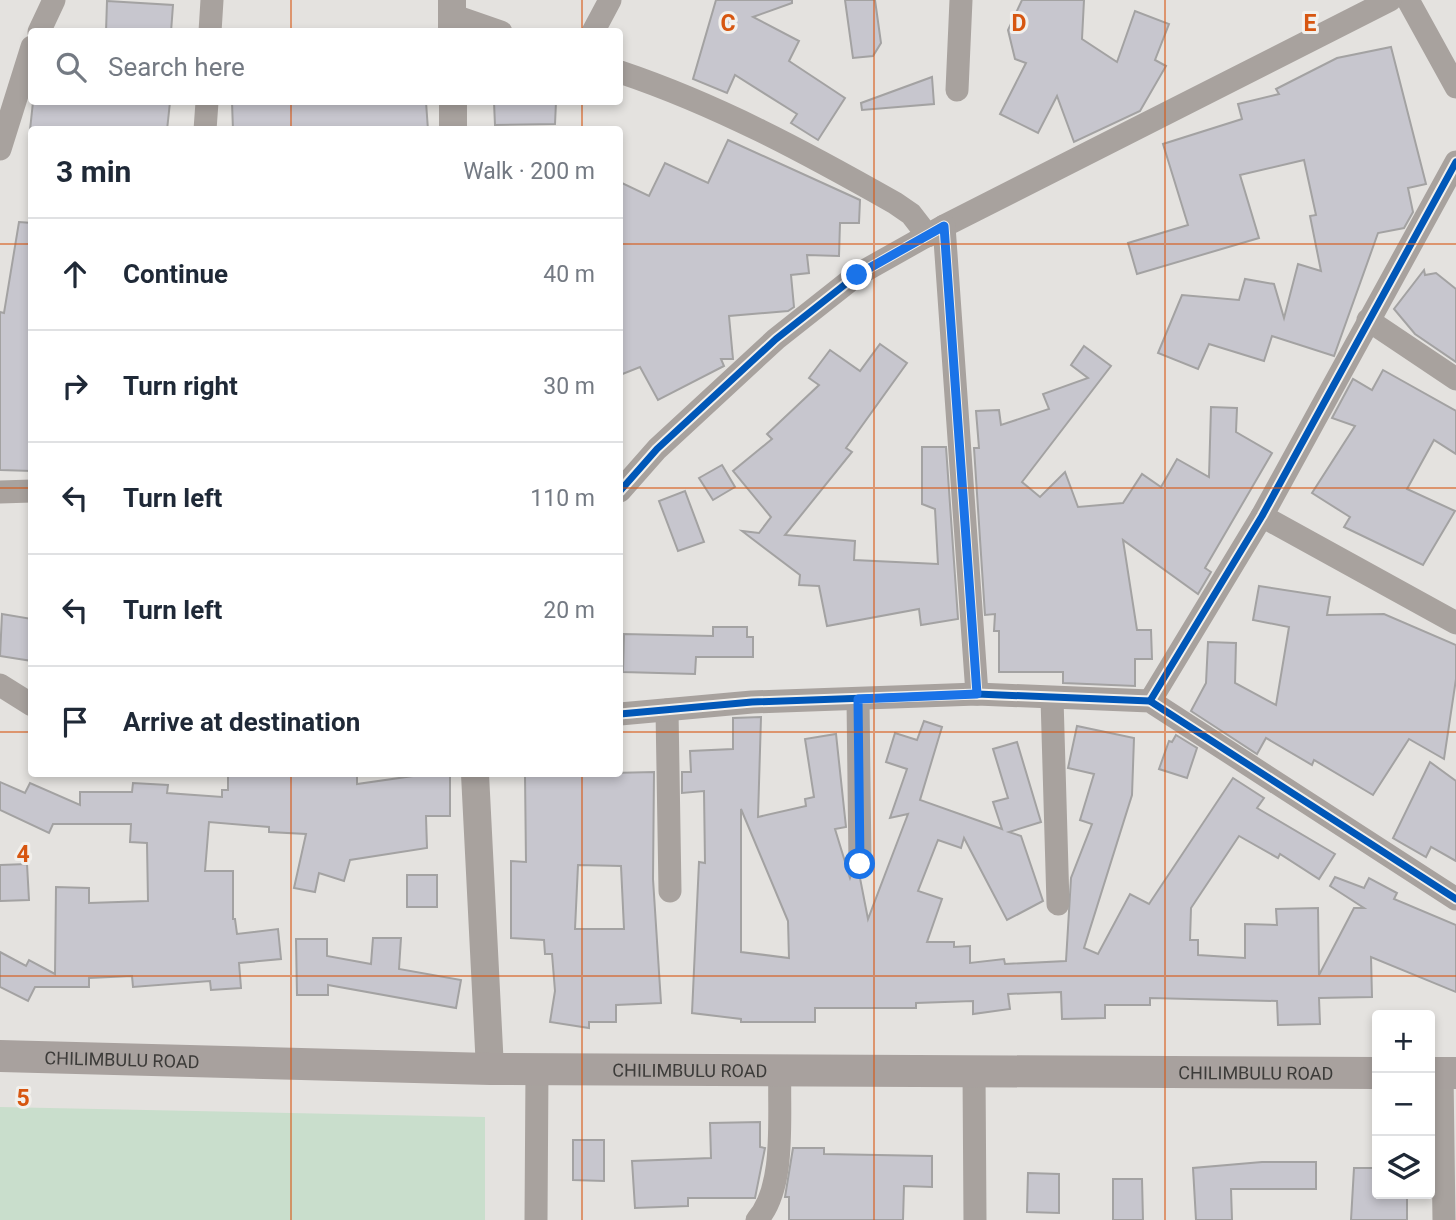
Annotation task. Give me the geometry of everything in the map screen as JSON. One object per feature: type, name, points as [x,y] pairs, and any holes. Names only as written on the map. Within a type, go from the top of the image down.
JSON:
[{"type":"main road","name":"CHILIMBULU ROAD","points":[[0,1056],[490,1069],[1372,1073]]},
{"type":"street","points":[[41,28],[54,0]]},
{"type":"street","points":[[210,28],[212,0]]},
{"type":"street","points":[[595,28],[610,0]]},
{"type":"street","points":[[957,90],[961,0]]},
{"type":"street","points":[[623,488],[657,449],[776,339],[857,275],[936,231],[1391,0]]},
{"type":"street","points":[[1408,0],[1456,87]]},
{"type":"street","points":[[452,16],[488,28]]},
{"type":"street","points":[[0,149],[28,60]]},
{"type":"street","points":[[623,73],[684,93],[783,140],[895,203],[936,231]]},
{"type":"street","points":[[205,126],[207,105]]},
{"type":"street","points":[[453,105],[453,126]]},
{"type":"street","points":[[1150,701],[1262,516],[1456,162]]},
{"type":"street","points":[[936,231],[977,694]]},
{"type":"street","points":[[1368,320],[1456,379]]},
{"type":"street","points":[[0,492],[28,491]]},
{"type":"street","points":[[1262,516],[1456,623]]},
{"type":"street","points":[[0,685],[28,702]]},
{"type":"street","points":[[623,714],[752,702],[977,694],[1150,701],[1456,899]]},
{"type":"street","points":[[1052,698],[1058,905]]},
{"type":"street","points":[[858,699],[860,864]]},
{"type":"street","points":[[667,710],[670,891]]},
{"type":"street","points":[[475,777],[490,1069]]},
{"type":"street","points":[[536,1220],[537,1069]]},
{"type":"street","points":[[757,1220],[771,1199],[776,1172],[780,1070]]},
{"type":"street","points":[[974,1071],[975,1220]]},
{"type":"street","points":[[1443,1073],[1444,1220]]},
{"type":"green space","points":[[0,1107],[485,1117],[485,1220],[0,1220]]},
{"type":"building","points":[[716,0],[792,0],[792,3],[753,17],[799,41],[789,61],[845,98],[818,140],[791,123],[797,114],[735,75],[727,93],[693,79]]},
{"type":"building","points":[[845,0],[875,0],[881,43],[873,56],[853,58]]},
{"type":"building","points":[[1022,0],[1084,0],[1082,39],[1117,62],[1135,11],[1169,24],[1155,60],[1166,66],[1140,111],[1074,142],[1057,96],[1038,133],[1000,114],[1026,63],[1015,59],[1008,30]]},
{"type":"building","points":[[107,1],[173,5],[171,28],[106,28]]},
{"type":"building","points":[[1391,47],[1426,184],[1408,188],[1413,212],[1404,228],[1378,233],[1334,356],[1272,336],[1264,361],[1209,344],[1198,369],[1158,353],[1182,295],[1239,300],[1245,279],[1274,284],[1284,318],[1298,264],[1321,271],[1310,216],[1316,215],[1304,160],[1240,175],[1259,238],[1137,274],[1128,243],[1188,225],[1163,144],[1242,119],[1238,104],[1279,94],[1276,89],[1337,58]]},
{"type":"building","points":[[932,77],[934,104],[862,110],[861,103]]},
{"type":"building","points":[[33,105],[170,105],[167,126],[30,126]]},
{"type":"building","points":[[232,105],[426,105],[428,126],[233,126]]},
{"type":"building","points":[[494,105],[556,105],[555,124],[495,125]]},
{"type":"building","points":[[728,140],[860,200],[859,223],[840,223],[839,256],[807,255],[809,273],[791,275],[794,307],[788,311],[729,316],[733,359],[721,359],[724,366],[658,400],[640,367],[623,374],[623,183],[649,196],[665,163],[708,183]]},
{"type":"building","points":[[19,222],[28,223],[28,471],[0,470],[0,312],[4,313]]},
{"type":"building","points":[[1424,270],[1425,275],[1436,273],[1456,289],[1456,362],[1415,334],[1394,309]]},
{"type":"building","points":[[880,344],[907,363],[846,448],[852,452],[785,535],[855,541],[854,560],[938,564],[935,509],[922,504],[922,447],[946,447],[958,619],[921,625],[919,609],[827,626],[819,586],[799,585],[800,575],[742,531],[759,533],[771,517],[733,471],[772,439],[767,434],[819,385],[809,378],[830,350],[860,371]]},
{"type":"building","points":[[1084,346],[1111,366],[1022,482],[1040,497],[1065,472],[1078,507],[1123,503],[1142,474],[1161,487],[1177,459],[1209,477],[1211,407],[1237,408],[1236,432],[1272,453],[1205,568],[1211,572],[1198,594],[1123,540],[1137,630],[1151,630],[1152,659],[1135,659],[1135,686],[1063,683],[1063,672],[999,672],[999,631],[994,631],[995,614],[985,615],[974,448],[979,448],[976,411],[999,410],[1001,425],[1049,409],[1043,394],[1088,378],[1071,365]]},
{"type":"building","points":[[1383,370],[1456,411],[1456,454],[1434,440],[1407,489],[1455,511],[1423,565],[1344,527],[1350,517],[1312,493],[1355,426],[1332,418],[1353,379],[1372,390]]},
{"type":"building","points":[[722,465],[735,487],[713,500],[699,478]]},
{"type":"building","points":[[685,491],[704,542],[678,551],[659,501]]},
{"type":"building","points":[[1259,586],[1330,597],[1327,615],[1384,614],[1456,645],[1456,679],[1444,759],[1409,739],[1373,795],[1314,760],[1312,765],[1266,738],[1257,754],[1191,711],[1206,683],[1208,642],[1236,643],[1235,683],[1276,705],[1289,627],[1253,620]]},
{"type":"building","points":[[2,614],[28,618],[28,660],[0,656]]},
{"type":"building","points":[[713,627],[747,627],[747,637],[753,637],[753,657],[696,657],[695,674],[623,672],[624,634],[713,636]]},
{"type":"building","points":[[761,717],[758,817],[806,806],[805,799],[814,797],[805,739],[836,734],[846,827],[835,829],[850,878],[851,875],[860,878],[868,919],[908,814],[890,818],[907,769],[886,762],[895,733],[917,740],[924,721],[942,727],[920,800],[1002,829],[993,802],[1008,798],[993,749],[1017,742],[1041,822],[1009,832],[1021,836],[1043,901],[1007,920],[964,838],[961,848],[938,840],[918,891],[942,899],[927,942],[954,942],[954,947],[970,946],[970,963],[1004,959],[1005,964],[1066,961],[1071,878],[1092,824],[1080,820],[1094,774],[1068,768],[1077,726],[1134,738],[1132,795],[1084,948],[1098,954],[1130,894],[1149,904],[1233,778],[1264,798],[1257,808],[1335,854],[1319,879],[1280,854],[1278,858],[1239,836],[1191,908],[1190,940],[1198,940],[1198,955],[1245,958],[1245,924],[1277,925],[1276,909],[1318,908],[1319,975],[1354,908],[1364,908],[1330,886],[1335,877],[1364,888],[1369,878],[1397,893],[1394,899],[1456,925],[1456,992],[1371,957],[1372,997],[1319,998],[1320,1024],[1278,1025],[1277,1001],[1150,998],[1150,1005],[1105,1005],[1105,1018],[1062,1019],[1061,992],[1008,994],[1010,1009],[973,1014],[973,1001],[916,1003],[916,1008],[815,1008],[815,1022],[741,1022],[741,1019],[692,1013],[699,862],[705,863],[704,791],[682,793],[682,772],[691,772],[690,751],[733,749],[733,718]],"holes":[[[741,809],[788,921],[789,958],[741,952]]]},
{"type":"building","points":[[1176,735],[1197,748],[1187,778],[1159,769],[1169,741],[1172,742]]},
{"type":"building","points":[[1430,762],[1456,781],[1456,861],[1431,847],[1426,857],[1393,838]]},
{"type":"building","points":[[654,772],[653,879],[661,1003],[616,1005],[616,1022],[589,1022],[589,1028],[550,1022],[555,991],[552,954],[545,954],[544,940],[511,938],[511,861],[526,862],[525,777],[623,777],[623,773]],"holes":[[[578,865],[621,866],[624,929],[575,929]]]},
{"type":"building","points":[[228,777],[357,777],[357,784],[406,777],[450,777],[450,816],[426,816],[427,848],[350,860],[344,881],[319,873],[315,892],[294,888],[306,834],[269,832],[269,827],[209,822],[205,871],[233,871],[233,919],[237,934],[278,929],[281,959],[239,963],[241,988],[211,990],[210,981],[133,987],[132,976],[89,978],[89,987],[35,987],[28,1001],[0,987],[0,952],[26,966],[29,960],[55,974],[56,887],[89,888],[89,903],[148,901],[147,843],[130,842],[131,824],[53,824],[49,833],[0,810],[0,782],[25,793],[30,783],[80,805],[80,792],[132,792],[133,783],[168,785],[167,793],[222,797],[222,790],[228,790]]},
{"type":"building","points":[[27,864],[29,900],[0,901],[0,865]]},
{"type":"building","points":[[407,875],[437,875],[437,907],[407,907]]},
{"type":"building","points":[[373,938],[401,938],[399,969],[461,980],[456,1008],[328,985],[328,995],[297,995],[296,939],[327,939],[327,956],[371,964]]},
{"type":"building","points":[[760,1122],[760,1147],[765,1148],[755,1198],[688,1198],[688,1206],[635,1208],[632,1161],[711,1158],[710,1123]]},
{"type":"building","points":[[573,1140],[604,1140],[604,1181],[573,1180]]},
{"type":"building","points":[[793,1148],[824,1148],[824,1154],[932,1156],[932,1187],[904,1186],[903,1220],[789,1220],[789,1197],[785,1197]]},
{"type":"building","points":[[1262,1162],[1316,1162],[1316,1189],[1231,1189],[1232,1220],[1196,1220],[1193,1168]]},
{"type":"building","points":[[1354,1168],[1372,1168],[1372,1199],[1407,1199],[1407,1220],[1351,1220]]},
{"type":"building","points":[[1028,1173],[1059,1174],[1059,1213],[1027,1212]]},
{"type":"building","points":[[1113,1179],[1142,1179],[1143,1220],[1113,1220]]},
{"type":"cycle path","points":[[1150,701],[1262,516],[1456,162]]},
{"type":"cycle path","points":[[623,488],[657,449],[776,339],[857,275],[944,226],[977,694]]},
{"type":"cycle path","points":[[623,714],[752,702],[977,694],[1150,701],[1456,899]]},
{"type":"route","points":[[857,275],[944,226],[977,694],[858,699],[860,864]]}]
